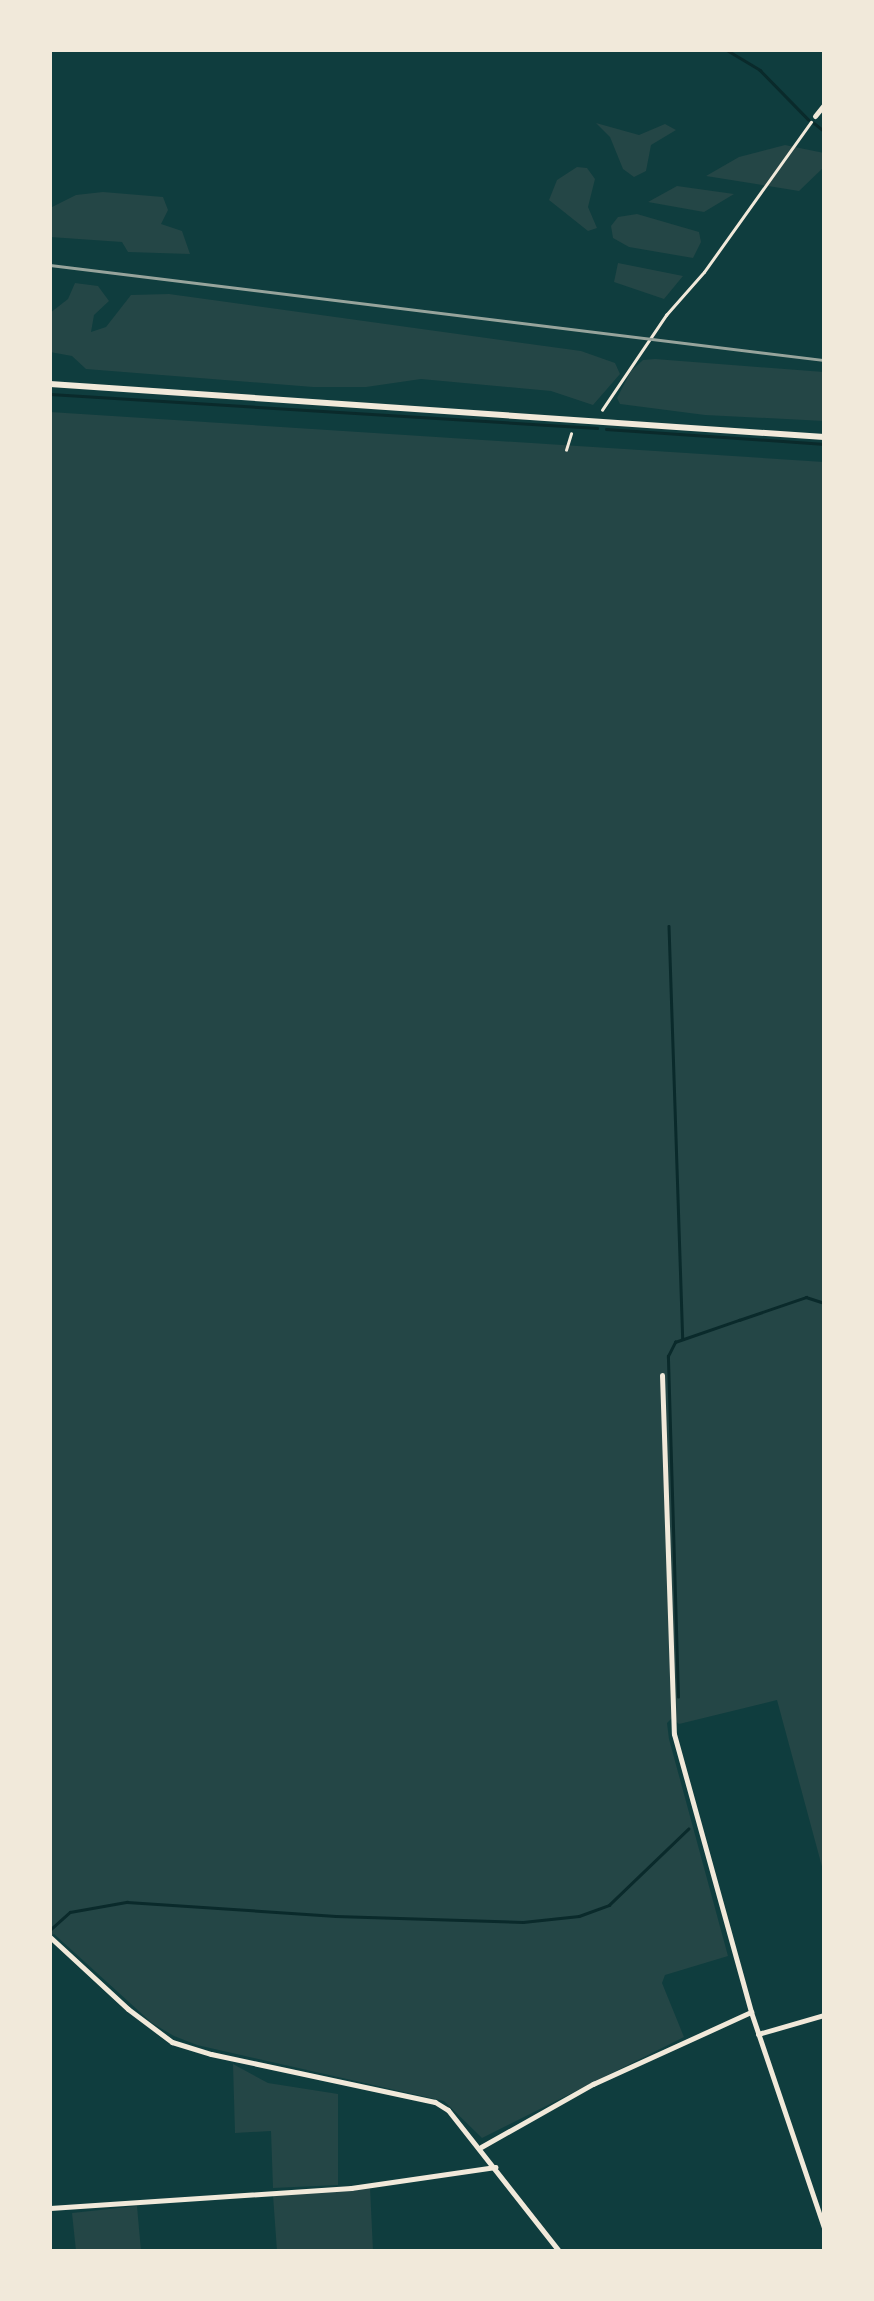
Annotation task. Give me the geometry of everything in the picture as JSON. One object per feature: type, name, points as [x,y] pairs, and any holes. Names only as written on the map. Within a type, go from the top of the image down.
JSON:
[{"type":"main road","points":[[50,384],[824,437]]},
{"type":"street","points":[[814,116],[824,105]]},
{"type":"street","points":[[662,1375],[674,1734],[751,2012],[824,2228]]},
{"type":"street","points":[[50,1937],[128,2009],[172,2042],[211,2054],[435,2102],[448,2110],[559,2251]]},
{"type":"street","points":[[481,2148],[593,2084],[751,2012]]},
{"type":"street","points":[[758,2034],[824,2015]]},
{"type":"street","points":[[50,2208],[352,2188],[496,2167]]},
{"type":"lane","points":[[566,450],[571,434]]},
{"type":"path","points":[[602,410],[814,116]]},
{"type":"shaded area","points":[[596,123],[639,135],[665,124],[676,130],[651,145],[646,171],[634,177],[623,169],[610,137]]},
{"type":"shaded area","points":[[785,145],[824,153],[824,167],[799,191],[706,176],[739,157]]},
{"type":"shaded area","points":[[577,167],[587,168],[595,179],[588,207],[597,228],[588,231],[549,200],[557,180]]},
{"type":"shaded area","points":[[677,186],[734,194],[704,212],[648,202]]},
{"type":"shaded area","points":[[103,192],[163,197],[168,210],[161,224],[182,231],[190,254],[128,252],[122,242],[50,237],[50,208],[76,195]]},
{"type":"shaded area","points":[[637,214],[699,232],[701,242],[693,258],[629,247],[613,238],[611,226],[618,217]]},
{"type":"shaded area","points":[[618,263],[683,276],[664,299],[614,282]]},
{"type":"shaded area","points":[[75,283],[98,286],[109,301],[94,315],[91,332],[106,327],[131,295],[169,294],[581,351],[615,363],[620,374],[593,405],[551,391],[421,379],[366,387],[313,387],[86,369],[72,356],[50,352],[50,313],[68,299]]},
{"type":"shaded area","points":[[643,360],[824,372],[824,421],[705,415],[620,404],[617,398],[631,371]]},
{"type":"shaded area","points":[[50,412],[824,462],[824,1874],[777,1700],[679,1724],[672,1718],[667,1723],[669,1739],[728,1956],[665,1975],[662,1983],[684,2037],[482,2138],[444,2101],[197,2045],[174,2036],[152,2023],[54,1934],[50,1937]]},
{"type":"shaded area","points":[[233,2064],[268,2083],[338,2094],[338,2185],[273,2188],[271,2131],[235,2133]]},
{"type":"shaded area","points":[[370,2187],[373,2251],[277,2251],[273,2195]]},
{"type":"shaded area","points":[[137,2206],[141,2251],[76,2251],[72,2213]]},
{"type":"waterway","points":[[727,50],[760,70],[808,119]]},
{"type":"waterway","points":[[814,123],[824,131]]},
{"type":"waterway","points":[[50,394],[597,428]]},
{"type":"waterway","points":[[606,429],[824,444]]},
{"type":"waterway","points":[[669,926],[683,1339]]},
{"type":"waterway","points":[[678,1697],[668,1356],[675,1342],[806,1297],[824,1303]]},
{"type":"waterway","points":[[51,1929],[70,1912],[127,1902],[336,1916],[523,1922],[579,1916],[609,1905],[688,1829]]},
{"type":"railway","points":[[50,265],[824,360]]}]
